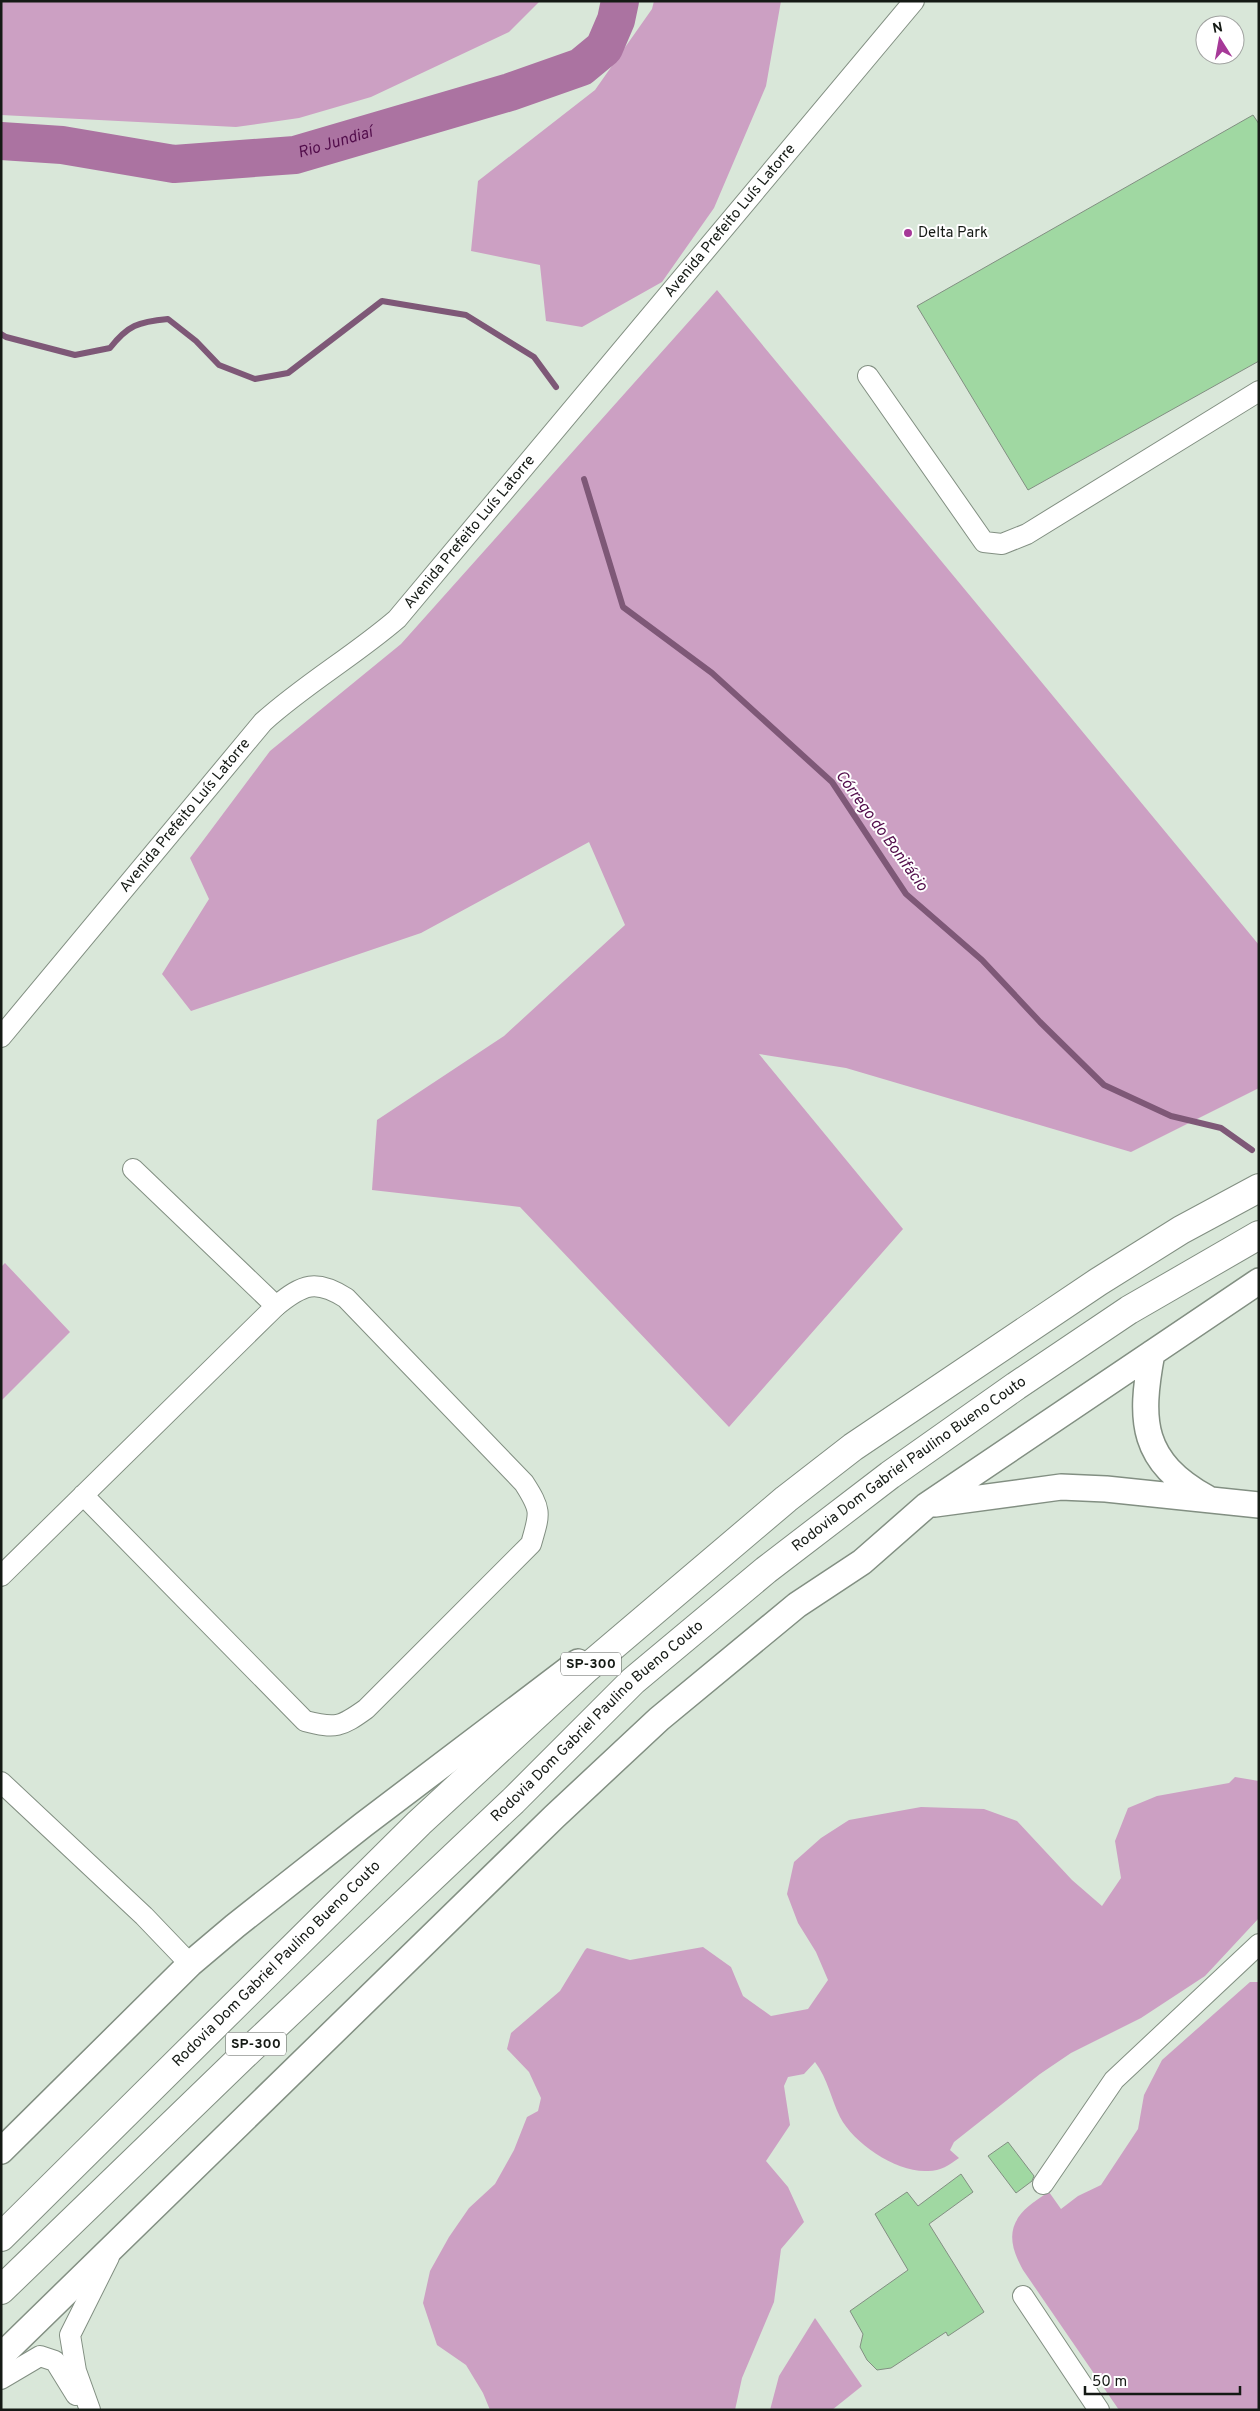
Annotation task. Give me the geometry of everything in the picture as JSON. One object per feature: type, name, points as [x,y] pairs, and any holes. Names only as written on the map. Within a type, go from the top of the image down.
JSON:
[{"type":"highway","points":[[1181,1230],[1259,1180]]},
{"type":"highway","name":"Rodovia Dom Gabriel Paulino Bueno Couto","points":[[1,2236],[419,1823],[587,1668],[786,1499],[854,1447],[1098,1282],[1181,1230],[1259,1188]]},
{"type":"highway","name":"Rodovia Dom Gabriel Paulino Bueno Couto","points":[[1,2290],[242,2057],[513,1801],[633,1681],[766,1570],[937,1441],[1129,1310],[1259,1236]]},
{"type":"main road","points":[[1,2356],[554,1818],[659,1719],[797,1605],[862,1562],[928,1505],[1259,1281]]},
{"type":"main road","points":[[1152,1353],[1144,1410],[1147,1430],[1164,1464],[1184,1485],[1210,1499]]},
{"type":"main road","points":[[928,1505],[1061,1487],[1106,1488],[1259,1505]]},
{"type":"main road","points":[[1,2151],[190,1964],[363,1825],[696,1575]]},
{"type":"street","name":"Avenida Prefeito Luís Latorre","points":[[1,1037],[263,722],[294,695],[362,648],[398,619],[914,1]]},
{"type":"street","points":[[868,376],[984,542],[1002,544],[1027,534],[1259,391]]},
{"type":"street","points":[[132,1169],[276,1306]]},
{"type":"street","points":[[1,1576],[83,1495],[276,1306],[292,1293],[309,1286],[329,1288],[346,1298],[524,1483],[538,1505],[537,1524],[531,1544],[366,1709],[345,1724],[326,1726],[305,1721],[83,1495]]},
{"type":"street","points":[[1,1782],[144,1916],[190,1964]]},
{"type":"street","points":[[1043,2184],[1114,2080],[1259,1944]]},
{"type":"street","points":[[90,2410],[76,2371],[70,2335],[116,2244]]},
{"type":"street","points":[[1024,2296],[1099,2410]]},
{"type":"street","points":[[1,2378],[40,2356],[55,2361],[85,2410]]},
{"type":"shaded area","points":[[1,1],[540,1],[509,32],[371,97],[299,118],[236,127],[1,115]]},
{"type":"shaded area","points":[[654,1],[781,1],[766,86],[714,208],[662,282],[582,327],[546,321],[540,265],[471,251],[478,181],[595,90],[652,9]]},
{"type":"shaded area","points":[[717,290],[1259,945],[1259,1088],[1131,1152],[846,1068],[759,1054],[903,1229],[729,1427],[520,1207],[372,1190],[377,1120],[504,1036],[625,925],[589,842],[421,933],[191,1011],[162,974],[209,899],[190,858],[270,751],[401,644]]},
{"type":"shaded area","points":[[5,1263],[70,1332],[1,1401],[1,1267]]},
{"type":"shaded area","points":[[1235,1777],[1259,1781],[1259,1918],[1205,1976],[1141,2018],[1071,2053],[1040,2074],[954,2142],[950,2150],[959,2158],[952,2163],[941,2169],[928,2171],[903,2167],[890,2162],[866,2146],[847,2127],[840,2117],[823,2075],[815,2062],[804,2074],[788,2077],[784,2086],[790,2125],[766,2161],[788,2187],[804,2222],[781,2249],[774,2302],[742,2378],[735,2410],[490,2410],[483,2393],[466,2365],[437,2345],[423,2303],[430,2271],[449,2237],[469,2208],[495,2184],[514,2150],[527,2117],[538,2111],[541,2098],[529,2072],[507,2049],[511,2033],[560,1991],[587,1948],[630,1960],[703,1947],[731,1967],[743,1996],[771,2016],[808,2009],[828,1980],[816,1952],[798,1923],[787,1894],[794,1862],[821,1838],[849,1820],[921,1807],[984,1809],[1017,1821],[1072,1880],[1102,1906],[1121,1878],[1115,1841],[1128,1808],[1157,1796],[1229,1783]]},
{"type":"shaded area","points":[[1250,1982],[1259,1982],[1259,2410],[1119,2410],[1023,2270],[1016,2256],[1013,2244],[1012,2234],[1015,2224],[1027,2208],[1049,2192],[1061,2209],[1078,2196],[1101,2185],[1138,2129],[1144,2095],[1162,2060]]},
{"type":"shaded area","points":[[815,2318],[862,2386],[832,2410],[770,2410],[779,2376]]},
{"type":"building","points":[[1253,115],[1259,124],[1259,361],[1028,490],[917,306]]},
{"type":"building","points":[[1008,2142],[1034,2176],[1032,2181],[1016,2193],[988,2156]]},
{"type":"building","points":[[961,2174],[973,2192],[929,2224],[984,2312],[948,2336],[946,2332],[891,2368],[877,2370],[867,2360],[860,2347],[863,2334],[850,2311],[908,2270],[875,2214],[907,2192],[918,2206]]},
{"type":"waterway","name":"Rio Jundiaí","points":[[1,141],[62,145],[174,164],[295,155],[510,92],[581,67],[604,48],[616,20],[620,1]]},
{"type":"waterway","name":"Córrego do Bonifácio","points":[[1,334],[6,337],[75,355],[110,348],[122,334],[134,326],[141,323],[168,319],[196,341],[219,365],[255,379],[288,373],[382,301],[466,315],[534,357],[556,387]]},
{"type":"waterway","name":"Córrego do Bonifácio","points":[[584,479],[623,607],[712,673],[832,782],[906,894],[982,960],[1040,1022],[1104,1085],[1171,1116],[1221,1128],[1252,1150]]},
{"type":"place","name":"Delta Park","points":[[908,233]]}]
